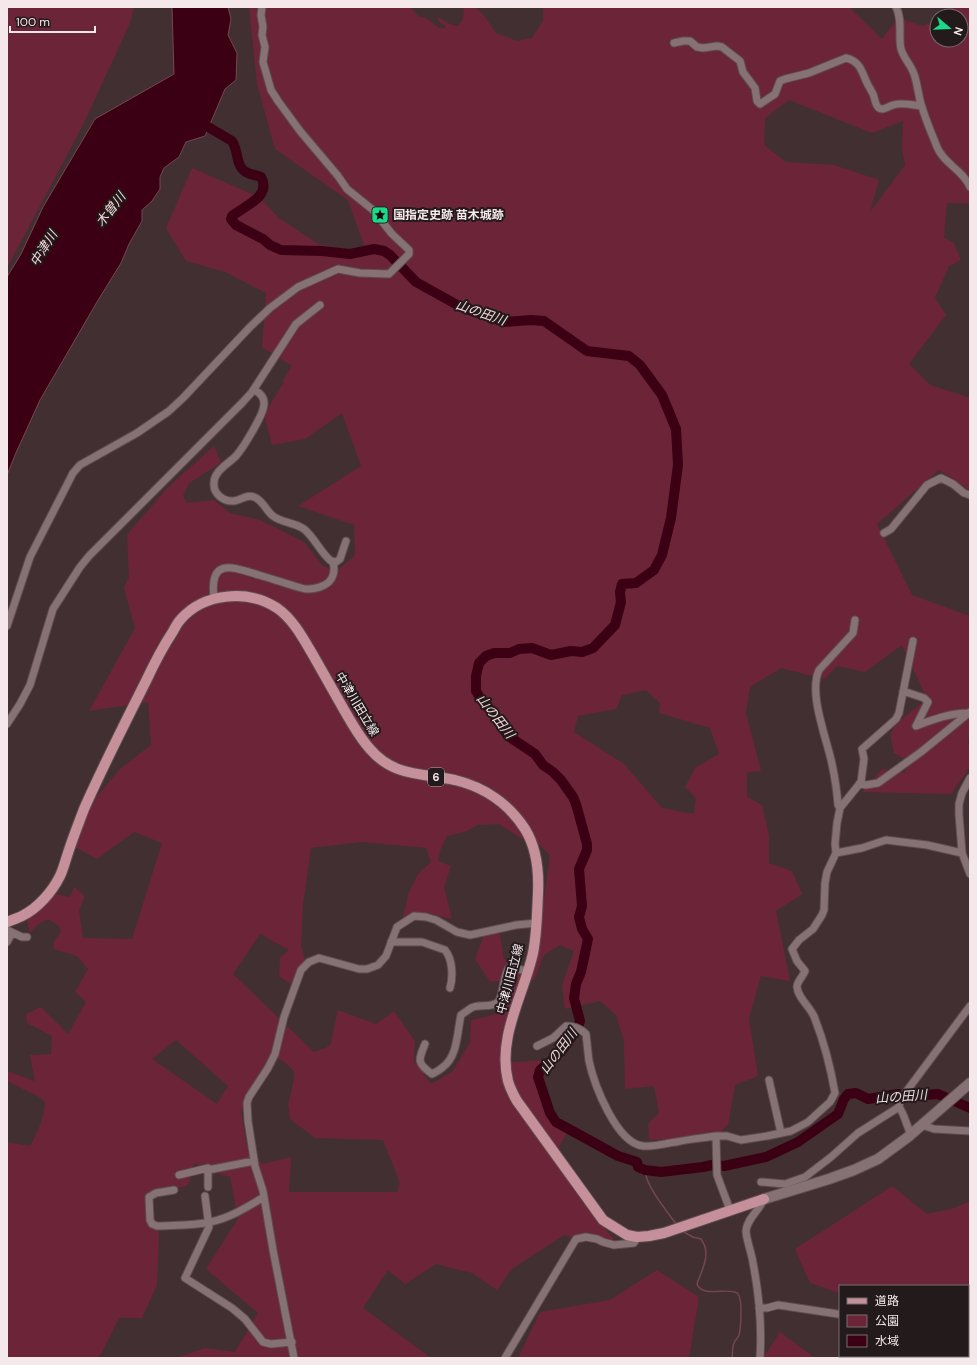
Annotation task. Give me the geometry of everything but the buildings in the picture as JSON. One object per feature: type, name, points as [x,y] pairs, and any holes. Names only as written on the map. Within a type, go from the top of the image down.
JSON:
[{"type":"main road","name":"中津川田立線","points":[[7,922],[23,915],[42,902],[60,877],[90,796],[162,648],[180,619],[192,609],[214,598],[232,596],[258,599],[276,607],[293,622],[359,736],[371,751],[386,764],[406,772],[455,780],[489,793],[502,802],[526,830],[533,847],[537,864],[537,923],[528,971],[510,1028],[506,1049],[505,1067],[508,1084],[516,1101],[603,1220],[627,1235],[637,1237],[649,1236],[664,1233],[764,1199]]},
{"type":"street","points":[[7,626],[30,557],[73,473],[80,465],[137,433],[169,411],[250,327],[270,308],[298,287],[338,269],[360,273],[389,274],[409,254],[409,250],[392,234],[373,210],[347,189],[300,131],[271,90],[263,62],[265,47],[262,35],[262,7]]},
{"type":"street","points":[[896,7],[899,13],[901,47],[903,55],[914,73],[921,106],[938,150],[942,156],[967,180],[970,187]]},
{"type":"street","points":[[674,43],[690,41],[697,47],[722,47],[740,61],[743,72],[755,88],[757,101],[760,104],[775,94],[780,81],[809,73],[846,58],[855,62],[862,70],[878,108],[882,110],[894,104],[921,106]]},
{"type":"street","points":[[7,724],[30,685],[53,609],[80,567],[89,556],[242,403],[254,389],[296,324],[320,305]]},
{"type":"street","points":[[254,389],[263,398],[263,411],[240,451],[218,472],[214,483],[215,490],[219,496],[230,501],[238,500],[247,496],[257,498],[275,518],[297,524],[304,529],[329,560],[333,562],[340,559],[346,541]]},
{"type":"street","points":[[884,533],[891,530],[927,485],[934,481],[941,478],[953,484],[964,493],[970,495]]},
{"type":"street","points":[[214,598],[214,579],[218,572],[224,568],[236,568],[308,589],[320,586],[330,580],[334,572],[333,562]]},
{"type":"street","points":[[840,808],[838,804],[833,765],[816,699],[816,677],[819,670],[853,633],[855,620]]},
{"type":"street","points":[[538,1046],[553,1038],[564,1027],[569,1026],[586,1034],[590,1062],[598,1089],[612,1118],[623,1134],[632,1142],[642,1146],[716,1136],[727,1136],[741,1140],[791,1131],[808,1122],[830,1102],[835,1094],[815,1018],[797,988],[798,982],[804,975],[805,971],[797,961],[792,949],[799,940],[809,933],[822,915],[826,901],[825,883],[836,853],[837,823],[840,808],[861,782],[864,759],[862,749],[896,719],[899,713],[913,642]]},
{"type":"street","points":[[903,691],[924,698],[928,702],[916,726],[937,718],[969,713]]},
{"type":"street","points":[[859,784],[878,784],[921,752],[969,713]]},
{"type":"street","points":[[970,778],[962,793],[959,804],[962,853],[970,874]]},
{"type":"street","points":[[836,853],[862,848],[886,840],[927,845],[962,853]]},
{"type":"street","points":[[294,1358],[264,1197],[254,1161],[247,1103],[249,1096],[268,1068],[275,1054],[284,1017],[304,966],[313,959],[319,958],[360,969],[372,968],[386,956],[397,927],[414,916],[436,920],[457,932],[470,935],[516,925],[537,923]]},
{"type":"street","points":[[7,942],[10,932],[27,938]]},
{"type":"street","points":[[391,942],[422,942],[445,950],[449,958],[452,977],[450,988]]},
{"type":"street","points":[[425,1044],[419,1061],[420,1064],[432,1074],[445,1066],[451,1056],[456,1045],[461,1016],[472,1008],[498,1002],[501,996],[505,974],[508,969],[528,971]]},
{"type":"street","points":[[911,1134],[903,1112],[899,1107],[900,1100],[970,1006]]},
{"type":"street","points":[[769,1080],[781,1133]]},
{"type":"street","points":[[760,1358],[761,1327],[759,1308],[754,1264],[746,1230],[749,1220],[762,1205],[764,1199],[854,1170],[878,1159],[922,1125],[970,1083]]},
{"type":"street","points":[[761,1182],[785,1184],[805,1176],[831,1157],[858,1134],[899,1107]]},
{"type":"street","points":[[922,1125],[934,1129],[970,1131]]},
{"type":"street","points":[[716,1136],[717,1175],[730,1210]]},
{"type":"street","points":[[178,1174],[254,1161]]},
{"type":"street","points":[[208,1170],[208,1187]]},
{"type":"street","points":[[174,1190],[156,1193],[149,1197],[150,1220],[152,1224],[157,1226],[209,1222],[236,1213],[264,1197]]},
{"type":"street","points":[[205,1196],[209,1227],[185,1278],[232,1308],[245,1319],[263,1342],[271,1344],[292,1342]]},
{"type":"street","points":[[505,1358],[576,1240],[586,1237],[614,1245],[634,1243],[637,1237]]},
{"type":"street","points":[[759,1308],[767,1308],[778,1305],[838,1314]]},
{"type":"green space","points":[[7,7],[134,7],[130,23],[82,127],[7,268]]},
{"type":"green space","points":[[249,7],[410,7],[419,17],[426,18],[439,28],[445,28],[446,26],[440,23],[437,17],[452,25],[458,26],[463,19],[464,7],[474,7],[483,14],[496,33],[517,41],[532,38],[543,21],[543,7],[849,7],[882,39],[898,18],[923,26],[929,23],[929,48],[969,48],[969,8],[947,7],[970,7],[970,203],[947,203],[944,238],[954,243],[961,260],[949,266],[935,298],[946,315],[909,364],[930,385],[970,398],[970,490],[939,470],[877,524],[912,595],[970,616],[970,735],[968,742],[970,745],[970,767],[951,794],[862,792],[882,769],[905,773],[908,761],[894,753],[890,734],[897,723],[927,699],[902,645],[865,672],[837,666],[824,679],[781,668],[750,687],[746,713],[761,771],[747,772],[747,797],[762,805],[769,835],[769,863],[792,871],[802,894],[776,911],[790,981],[761,976],[749,1019],[758,1076],[735,1085],[728,1125],[719,1133],[672,1139],[649,1140],[648,1124],[659,1113],[654,1086],[625,1089],[624,1041],[616,1015],[600,1001],[565,1009],[562,985],[574,951],[560,945],[543,956],[535,979],[518,984],[501,1042],[500,1063],[548,1060],[539,1068],[535,1077],[552,1121],[567,1133],[553,1157],[581,1200],[623,1250],[564,1235],[512,1269],[497,1290],[472,1273],[436,1264],[405,1284],[388,1270],[363,1308],[431,1358],[176,1358],[205,1348],[235,1352],[258,1313],[206,1269],[238,1219],[230,1177],[194,1163],[189,1183],[186,1186],[144,1195],[156,1221],[159,1236],[157,1285],[142,1318],[119,1318],[101,1354],[97,1358],[7,1358],[7,1142],[30,1146],[40,1125],[45,1102],[41,1098],[7,1081],[7,1071],[35,1081],[30,1055],[51,1054],[52,1036],[27,1023],[26,1014],[41,1007],[68,1034],[86,1002],[75,992],[88,969],[77,956],[54,949],[54,941],[61,932],[59,926],[48,919],[37,925],[30,933],[26,916],[56,894],[70,897],[74,887],[85,896],[79,911],[83,938],[132,939],[162,843],[134,832],[97,859],[75,847],[93,801],[120,769],[151,745],[148,702],[89,711],[135,628],[124,588],[129,577],[127,535],[167,488],[214,446],[221,463],[189,483],[183,496],[187,503],[214,500],[230,513],[260,520],[304,542],[322,565],[336,572],[355,555],[354,525],[298,506],[361,466],[342,413],[305,439],[272,445],[264,415],[292,366],[262,347],[266,293],[225,272],[186,261],[166,228],[192,168],[259,197],[279,218],[320,245],[366,251],[348,200],[275,149],[257,84]],"holes":[[[789,100],[872,133],[903,121],[902,148],[905,165],[870,212],[879,180],[834,165],[786,162],[764,145],[765,118]],[[646,690],[660,703],[659,713],[710,728],[719,754],[695,768],[685,787],[696,798],[694,814],[662,808],[624,764],[574,732],[578,716],[616,709],[622,695]],[[499,824],[522,839],[534,840],[550,855],[541,923],[532,968],[512,969],[504,959],[500,934],[484,935],[475,959],[490,982],[506,980],[508,991],[506,1006],[496,1014],[471,1020],[470,1042],[453,1071],[431,1084],[414,1061],[415,1041],[394,1011],[376,1024],[338,1010],[330,1046],[314,1052],[233,974],[260,934],[289,950],[280,958],[279,976],[289,983],[296,981],[306,962],[301,946],[303,904],[311,848],[362,842],[426,848],[431,862],[418,874],[409,892],[402,921],[412,914],[428,913],[452,919],[444,887],[451,866],[438,861],[440,851],[447,836],[467,831],[478,825]],[[176,1040],[228,1086],[217,1104],[152,1059]],[[271,1056],[283,1061],[294,1071],[294,1079],[288,1105],[290,1119],[315,1138],[383,1140],[400,1183],[397,1192],[289,1192],[291,1157],[263,1164],[248,1153],[241,1112],[252,1085]]]},
{"type":"green space","points":[[892,1186],[927,1214],[955,1208],[970,1201],[970,1352],[969,1285],[839,1285],[839,1293],[810,1283],[795,1249]]},
{"type":"green space","points":[[657,1270],[699,1297],[689,1358],[518,1358],[540,1312],[610,1300]]},
{"type":"green space","points":[[780,1332],[815,1358],[763,1358]]},
{"type":"green space","points":[[839,1355],[839,1357],[887,1358],[836,1358]]},
{"type":"water","points":[[172,7],[228,7],[231,19],[228,35],[237,53],[236,80],[225,89],[205,136],[186,142],[179,157],[164,168],[160,177],[160,189],[152,201],[142,210],[142,221],[129,244],[121,263],[40,400],[7,475],[7,277],[21,254],[43,207],[95,119],[174,74]]},
{"type":"waterway","name":"山の田川","points":[[198,121],[232,141],[239,163],[244,171],[261,177],[263,190],[255,200],[232,216],[231,219],[236,225],[281,250],[322,251],[350,254],[374,249],[384,251],[390,255],[416,282],[461,307],[504,322],[531,320],[544,321],[587,351],[629,356],[640,365],[662,395],[676,429],[678,465],[671,518],[662,555],[654,570],[636,583],[622,584],[620,592],[621,602],[615,625],[593,648],[582,652],[571,651],[551,655],[532,648],[519,649],[510,653],[494,653],[486,656],[479,663],[476,676],[476,691],[508,736],[535,754],[543,765],[561,780],[573,797],[587,844],[587,850],[579,869],[582,906],[579,917],[582,929],[588,939],[581,972],[576,984],[574,998],[580,1021],[578,1027],[564,1048],[540,1070],[538,1077],[550,1113],[556,1122],[618,1156],[637,1162],[638,1167],[645,1170],[661,1172],[712,1165],[724,1166],[766,1157],[798,1142],[838,1114],[844,1099],[848,1094],[856,1093],[868,1099],[898,1094],[912,1096],[938,1094],[970,1108]]},
{"type":"waterway","points":[[645,1170],[646,1176],[653,1191],[677,1225]]},
{"type":"waterway","points":[[682,1231],[693,1237],[701,1239],[706,1250],[705,1262],[697,1284],[700,1288],[709,1291],[733,1291],[739,1296],[741,1306],[739,1335],[733,1345],[732,1358]]},
{"type":"place","name":"国指定史跡 苗木城跡","points":[[380,215]]},
{"type":"water label","name":"木曽川","points":[[110,209]]},
{"type":"water label","name":"中津川","points":[[43,248]]}]
